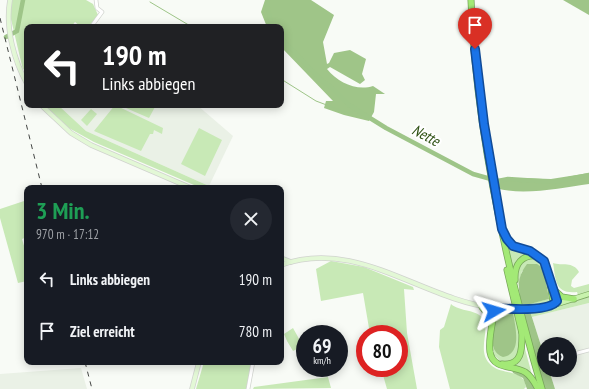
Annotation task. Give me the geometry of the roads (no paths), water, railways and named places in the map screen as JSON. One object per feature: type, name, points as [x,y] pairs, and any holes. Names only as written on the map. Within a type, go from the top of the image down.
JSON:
[{"type":"highway","points":[[468,0],[475,83],[507,272],[538,389]]},
{"type":"highway","points":[[471,0],[479,90],[489,169]]},
{"type":"highway","points":[[494,195],[516,290],[542,389]]},
{"type":"highway","points":[[502,229],[507,239],[513,246],[530,251],[538,256],[547,267],[557,301],[554,305]]},
{"type":"highway","points":[[516,290],[515,271],[518,264],[525,257],[538,256]]},
{"type":"highway","points":[[553,289],[562,297],[574,299]]},
{"type":"highway","points":[[482,307],[490,317]]},
{"type":"highway","points":[[495,308],[491,311],[490,317],[490,352],[494,360],[499,364],[525,372],[538,389]]},
{"type":"highway","points":[[491,326],[495,308]]},
{"type":"highway","points":[[499,364],[508,365],[519,357],[522,348],[522,332]]},
{"type":"main road","points":[[10,0],[10,33],[24,79]]},
{"type":"main road","points":[[44,108],[70,133],[91,145],[184,185]]},
{"type":"main road","points":[[284,263],[319,257],[366,265],[449,298],[482,307],[528,309],[554,305],[589,294]]},
{"type":"main road","points":[[284,260],[291,262]]},
{"type":"main road","points":[[192,389],[198,365]]},
{"type":"street","points":[[93,24],[102,12],[97,8],[96,0]]},
{"type":"street","points":[[577,353],[589,350]]},
{"type":"street","points":[[248,389],[252,365]]},
{"type":"waterway","name":"Nette","points":[[6,37],[17,31],[23,0]]},
{"type":"waterway","name":"Nette","points":[[268,0],[267,4],[271,24]]},
{"type":"waterway","points":[[150,2],[187,24]]},
{"type":"waterway","name":"Nette","points":[[284,41],[320,79],[332,88],[349,105],[386,128],[473,174],[498,181],[508,179],[554,182],[589,175]]},
{"type":"waterway","points":[[284,81],[316,101],[348,113],[358,110]]},
{"type":"railway","points":[[0,18],[41,185]]},
{"type":"railway","points":[[86,365],[92,389]]}]
